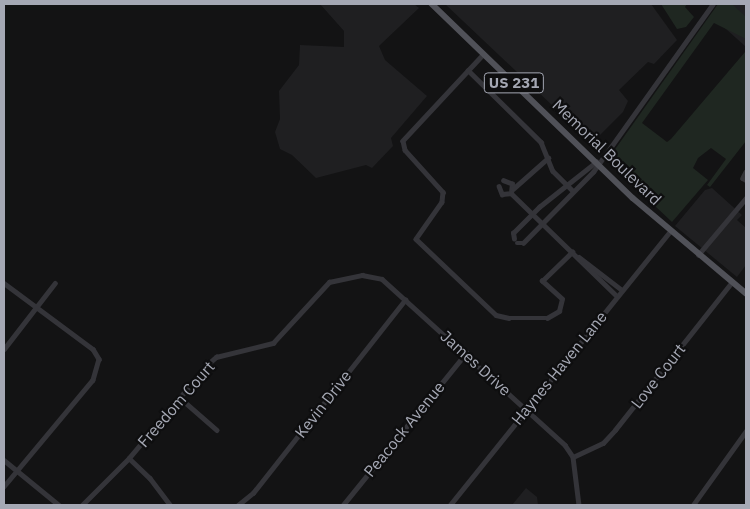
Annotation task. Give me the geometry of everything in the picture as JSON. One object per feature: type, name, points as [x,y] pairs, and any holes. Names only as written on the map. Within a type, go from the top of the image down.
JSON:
[{"type":"main road","name":"Memorial Boulevard","points":[[432,4],[670,231],[746,293]]},
{"type":"street","points":[[597,161],[532,214],[513,233],[516,241],[523,243],[541,222],[592,172],[597,161],[713,4]]},
{"type":"street","points":[[484,54],[403,141],[405,150],[443,192],[442,202],[416,239],[496,315],[509,318],[547,318],[560,311],[562,299],[542,281],[572,252]]},
{"type":"street","points":[[468,70],[534,134],[553,170],[574,191]]},
{"type":"street","points":[[499,186],[502,194],[512,191],[548,158]]},
{"type":"street","points":[[746,172],[743,178],[746,180]]},
{"type":"street","points":[[504,181],[511,182],[512,191],[532,214],[617,296]]},
{"type":"street","points":[[698,255],[746,200]]},
{"type":"street","name":"Haynes Haven Lane","points":[[450,505],[670,231]]},
{"type":"street","points":[[572,252],[622,290]]},
{"type":"street","name":"Freedom Court","points":[[82,505],[129,458],[179,397],[216,357],[273,343],[329,282],[371,275],[382,279],[405,300]]},
{"type":"street","name":"Love Court","points":[[573,457],[603,443],[615,430],[732,282]]},
{"type":"street","points":[[4,283],[93,349],[99,359],[98,372],[93,380],[4,486]]},
{"type":"street","points":[[4,348],[55,283]]},
{"type":"street","name":"James Drive","points":[[405,300],[558,437],[573,457],[579,505]]},
{"type":"street","name":"Kevin Drive","points":[[238,505],[253,492],[405,300]]},
{"type":"street","name":"Peacock Avenue","points":[[343,505],[466,353]]},
{"type":"street","points":[[179,397],[218,430]]},
{"type":"street","points":[[693,505],[746,431]]},
{"type":"street","points":[[129,458],[150,478],[170,505]]},
{"type":"street","points":[[4,460],[59,505]]},
{"type":"shaded area","points":[[320,4],[414,4],[419,8],[379,46],[385,60],[427,96],[391,138],[393,146],[372,168],[366,165],[316,178],[292,155],[280,149],[275,132],[280,119],[279,91],[299,65],[300,45],[344,47],[344,31]]},
{"type":"shaded area","points":[[445,4],[651,4],[677,40],[654,64],[648,62],[619,90],[628,101],[623,112],[592,143]]},
{"type":"shaded area","points":[[661,4],[687,4],[685,7],[694,17],[686,27],[677,29]]},
{"type":"shaded area","points":[[718,4],[746,4],[746,47],[716,20]]},
{"type":"shaded area","points":[[718,4],[732,4],[746,17],[746,39],[714,23],[642,123],[667,142],[745,52],[746,141],[710,187],[707,185],[726,159],[711,148],[698,158],[693,168],[708,180],[672,222],[639,191],[611,155]]},
{"type":"shaded area","points":[[712,188],[742,215],[737,220],[746,228],[746,265],[737,277],[675,226],[705,190]]},
{"type":"shaded area","points":[[526,488],[537,497],[538,505],[512,505]]}]
